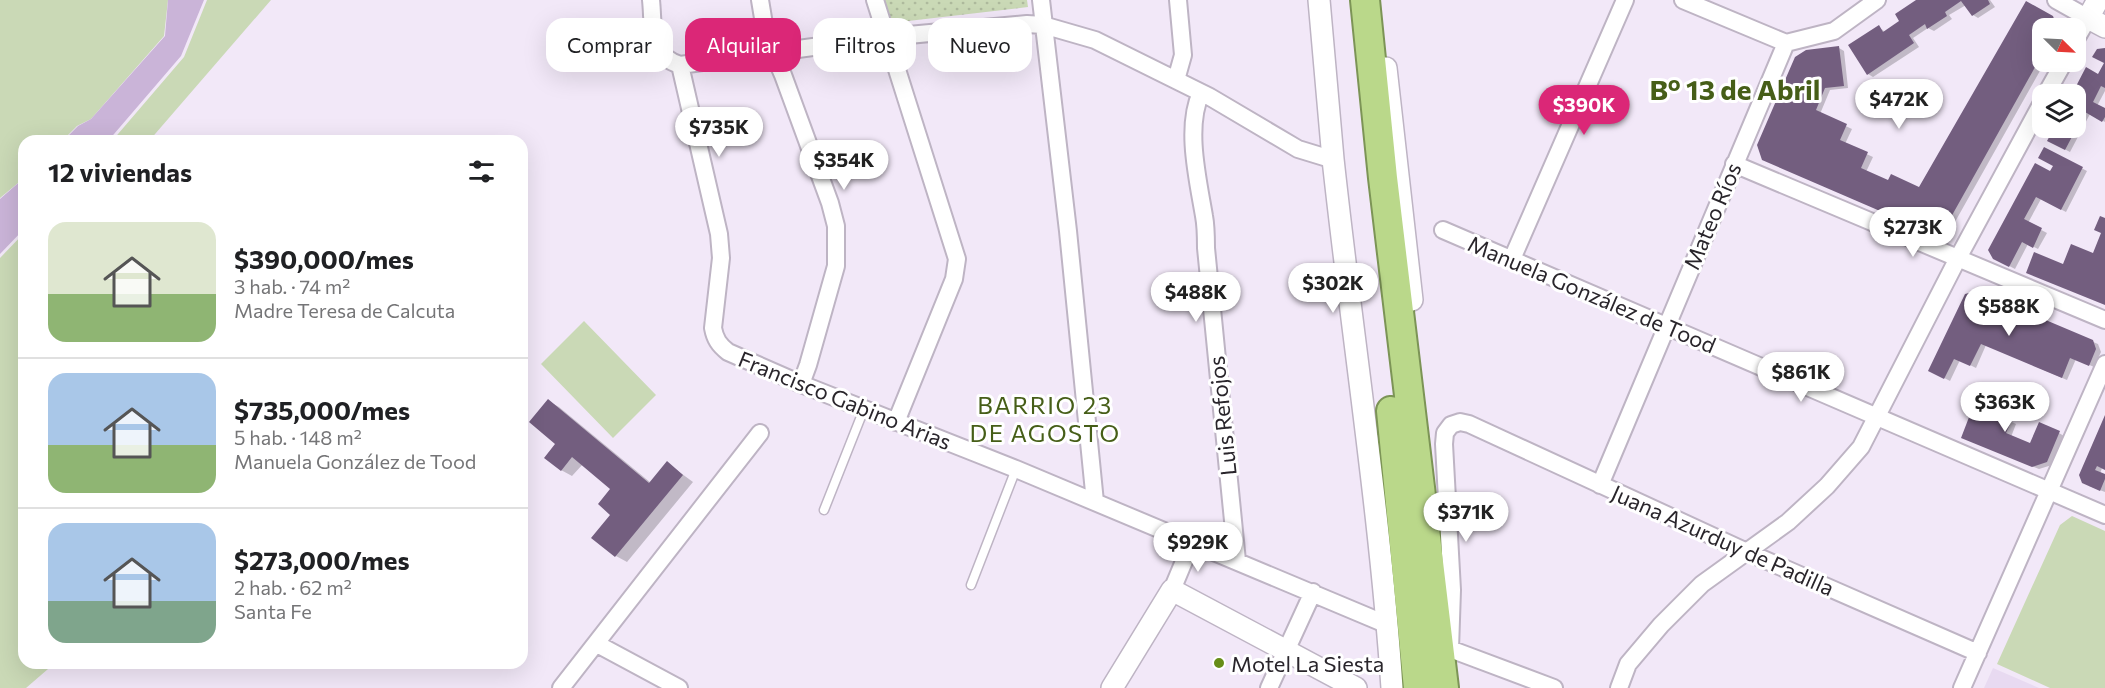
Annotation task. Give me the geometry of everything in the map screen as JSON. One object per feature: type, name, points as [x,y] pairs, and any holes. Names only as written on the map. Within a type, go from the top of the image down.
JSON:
[{"type":"highway","points":[[1348,0],[1418,688]]},
{"type":"highway","points":[[1365,0],[1383,178],[1444,688]]},
{"type":"street","points":[[651,0],[657,48],[661,55],[670,62],[685,63]]},
{"type":"street","points":[[760,0],[763,18]]},
{"type":"street","points":[[875,0],[881,18]]},
{"type":"street","points":[[1041,0],[1068,231],[1095,502]]},
{"type":"street","points":[[1176,80],[1182,55],[1178,0]]},
{"type":"street","points":[[1319,0],[1334,160],[1368,437],[1388,625],[1392,688]]},
{"type":"street","points":[[1379,0],[1450,649],[1450,688]]},
{"type":"street","points":[[1512,259],[1625,0]]},
{"type":"street","points":[[1683,0],[1786,43],[1834,31],[1877,0]]},
{"type":"street","points":[[2056,0],[2097,15],[2086,28]]},
{"type":"street","points":[[916,35],[1027,24],[1043,25],[1095,40],[1201,93],[1298,149],[1334,160]]},
{"type":"street","name":"Mateo Ríos","points":[[1600,485],[1786,43]]},
{"type":"street","name":"Francisco Gabino Arias","points":[[680,64],[721,246],[713,328],[718,342],[728,352],[801,384],[1313,592],[1388,625]]},
{"type":"street","points":[[782,72],[830,202],[836,226],[836,266],[801,384]]},
{"type":"street","points":[[896,422],[954,279],[957,259],[898,72]]},
{"type":"street","name":"Luis Refojos","points":[[1201,93],[1194,107],[1197,182],[1205,218],[1207,260],[1237,561]]},
{"type":"street","points":[[1619,688],[1628,664],[1661,625],[1702,584],[1788,522],[1827,486],[1861,447],[1958,258],[2032,121]]},
{"type":"street","points":[[1734,164],[2105,320]]},
{"type":"street","name":"Manuela González de Tood","points":[[1443,230],[2105,515]]},
{"type":"street","points":[[1962,688],[2105,366]]},
{"type":"street","name":"Juana Azurduy de Padilla","points":[[1450,649],[1452,590],[1444,444],[1445,433],[1451,425],[1460,422],[1469,424],[1747,552],[1978,653]]},
{"type":"street","points":[[561,688],[760,433]]},
{"type":"street","points":[[1112,688],[1172,590],[1192,542]]},
{"type":"street","points":[[1172,590],[1356,688]]},
{"type":"street","points":[[1269,688],[1313,592]]},
{"type":"street","points":[[597,644],[679,688]]},
{"type":"street","points":[[1450,649],[1554,688]]},
{"type":"lane","points":[[825,510],[864,409]]},
{"type":"lane","points":[[971,585],[1016,470]]},
{"type":"shaded area","points":[[168,0],[204,0],[181,56],[113,135],[69,135],[78,126],[91,119],[165,36]]},
{"type":"shaded area","points":[[18,183],[18,235],[0,254],[0,199]]},
{"type":"shaded area","points":[[1993,668],[2039,688],[1984,688]]},
{"type":"green space","points":[[0,0],[168,0],[164,36],[91,119],[77,126],[68,135],[18,135],[18,183],[0,198]]},
{"type":"green space","points":[[207,0],[271,0],[154,135],[117,135],[184,57]]},
{"type":"green space","points":[[884,0],[1027,0],[1028,7],[916,20],[916,18],[889,18]]},
{"type":"green space","points":[[18,239],[18,669],[48,669],[26,688],[0,688],[0,258]]},
{"type":"green space","points":[[584,321],[656,395],[613,438],[541,364]]},
{"type":"green space","points":[[2072,516],[2105,531],[2105,688],[2050,688],[1997,664],[2060,525]]},
{"type":"building","points":[[1916,0],[1988,0],[1990,4],[1972,16],[1961,1],[1945,12],[1947,16],[1927,29],[1925,24],[1909,35],[1914,43],[1867,75],[1848,45],[1879,25],[1883,32],[1899,21],[1895,14]]},
{"type":"building","points":[[2026,1],[2053,16],[2054,18],[2032,18],[2032,72],[1946,226],[1931,233],[1762,160],[1757,145],[1795,57],[1806,50],[1839,46],[1844,86],[1825,88],[1816,110],[1847,124],[1840,140],[1868,152],[1861,168],[1888,180],[1891,174],[1919,187]]},
{"type":"building","points":[[2105,48],[2105,88],[2101,86],[2093,102],[2105,108],[2105,117],[2102,122],[2086,113],[2086,84],[2077,84],[2083,72],[2086,72],[2086,67],[2098,74],[2104,63],[2092,57],[2097,49]]},
{"type":"building","points":[[2049,138],[2071,138],[2065,150],[2047,141]]},
{"type":"building","points":[[2044,147],[2083,167],[2061,210],[2036,197],[2024,219],[2042,228],[2033,248],[2022,242],[2009,267],[1993,259],[1988,250],[2035,163],[2050,171],[2053,166],[2038,158]]},
{"type":"building","points":[[2100,216],[2105,218],[2105,305],[2026,273],[2034,252],[2063,264],[2071,244],[2093,253],[2101,233],[2094,230]]},
{"type":"building","points":[[1977,291],[2093,340],[2096,349],[2089,366],[2070,358],[2062,378],[1981,344],[1970,366],[1954,359],[1944,379],[1928,371],[1965,294]],"holes":[[[1975,303],[1995,312],[1991,320],[1971,311]]]},
{"type":"building","points":[[1971,388],[1997,399],[1992,412],[2012,420],[2006,433],[2030,443],[2039,422],[2060,431],[2047,462],[2032,467],[1961,438],[1971,412],[1963,409]]},
{"type":"building","points":[[548,399],[649,483],[667,461],[683,475],[615,557],[591,538],[610,515],[598,504],[610,489],[572,457],[561,471],[544,458],[555,444],[529,422]]},
{"type":"building","points":[[2105,415],[2105,470],[2097,466],[2095,470],[2105,474],[2100,491],[2082,483],[2079,475]]},
{"type":"place","name":"Motel La Siesta","points":[[1219,663]]},
{"type":"district","name":"Bº 13 de Abril","points":[[1735,89]]},
{"type":"district","name":"BARRIO 23 DE AGOSTO","points":[[1045,418]]}]
